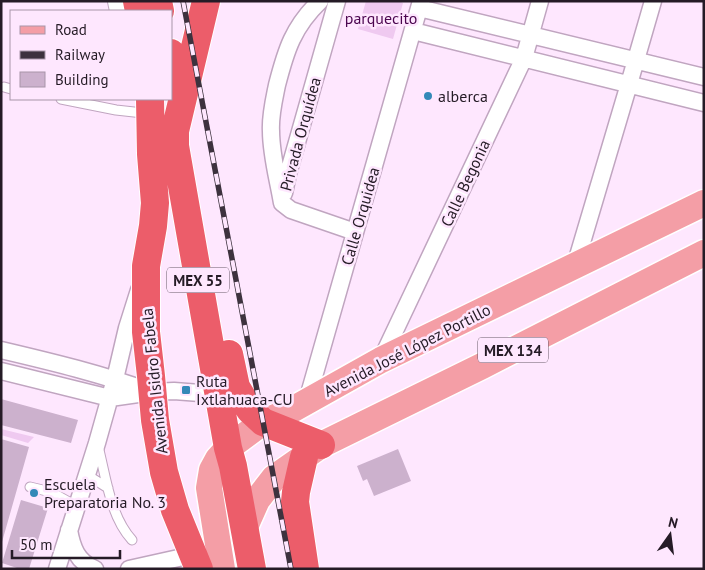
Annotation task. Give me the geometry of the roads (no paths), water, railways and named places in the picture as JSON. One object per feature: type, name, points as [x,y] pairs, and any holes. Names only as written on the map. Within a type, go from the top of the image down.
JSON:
[{"type":"highway","name":"MEX 55","points":[[206,1],[175,132],[175,146],[228,448],[252,569]]},
{"type":"highway","points":[[172,57],[183,97],[236,387],[250,410],[263,422],[312,451],[296,492],[295,502],[305,569]]},
{"type":"highway","name":"Avenida Isidro Fabela","points":[[144,104],[156,203],[146,266],[146,332],[155,420],[164,472],[175,510],[208,560]]},
{"type":"main road","name":"Avenida José López Portillo","points":[[208,560],[209,488],[212,470],[218,459],[228,448],[263,422],[299,406],[381,360],[704,203]]},
{"type":"main road","name":"MEX 134","points":[[245,527],[257,500],[274,478],[312,451],[704,253]]},
{"type":"street","name":"Privada Orquídea","points":[[282,203],[272,148],[271,115],[284,58],[290,41],[308,13],[320,1]]},
{"type":"street","name":"Privada Orquídea","points":[[282,203],[288,174],[337,1]]},
{"type":"street","name":"Calle Begonia","points":[[381,360],[524,58],[540,1]]},
{"type":"street","points":[[575,266],[653,1]]},
{"type":"street","points":[[704,77],[530,35],[420,5],[413,31],[704,103]]},
{"type":"street","name":"Calle Orquidea","points":[[299,406],[355,232],[413,31]]},
{"type":"street","points":[[282,203],[291,210],[355,232]]},
{"type":"street","points":[[57,569],[116,379],[127,328],[146,266]]},
{"type":"street","points":[[1,350],[116,379],[152,392]]},
{"type":"street","points":[[54,384],[59,364]]},
{"type":"street","points":[[1,371],[110,398],[174,390],[219,396],[260,407],[299,406]]},
{"type":"street","name":"MEX 134","points":[[208,560],[245,527]]},
{"type":"street","points":[[69,530],[73,549],[78,557],[94,569]]},
{"type":"street","points":[[129,569],[208,560]]},
{"type":"lane","points":[[67,100],[116,110],[144,104]]},
{"type":"lane","points":[[97,443],[114,508],[124,532],[132,540]]},
{"type":"lane","points":[[87,475],[108,488]]},
{"type":"lane","points":[[30,487],[51,492],[76,506]]},
{"type":"railway","points":[[183,1],[291,569]]},
{"type":"place","name":"alberca","points":[[428,96]]},
{"type":"place","name":"Ruta Ixtlahuaca-CU","points":[[186,390]]},
{"type":"place","name":"Escuela Preparatoria No. 3","points":[[34,493]]},
{"type":"park label","name":"parquecito","points":[[381,18]]}]
